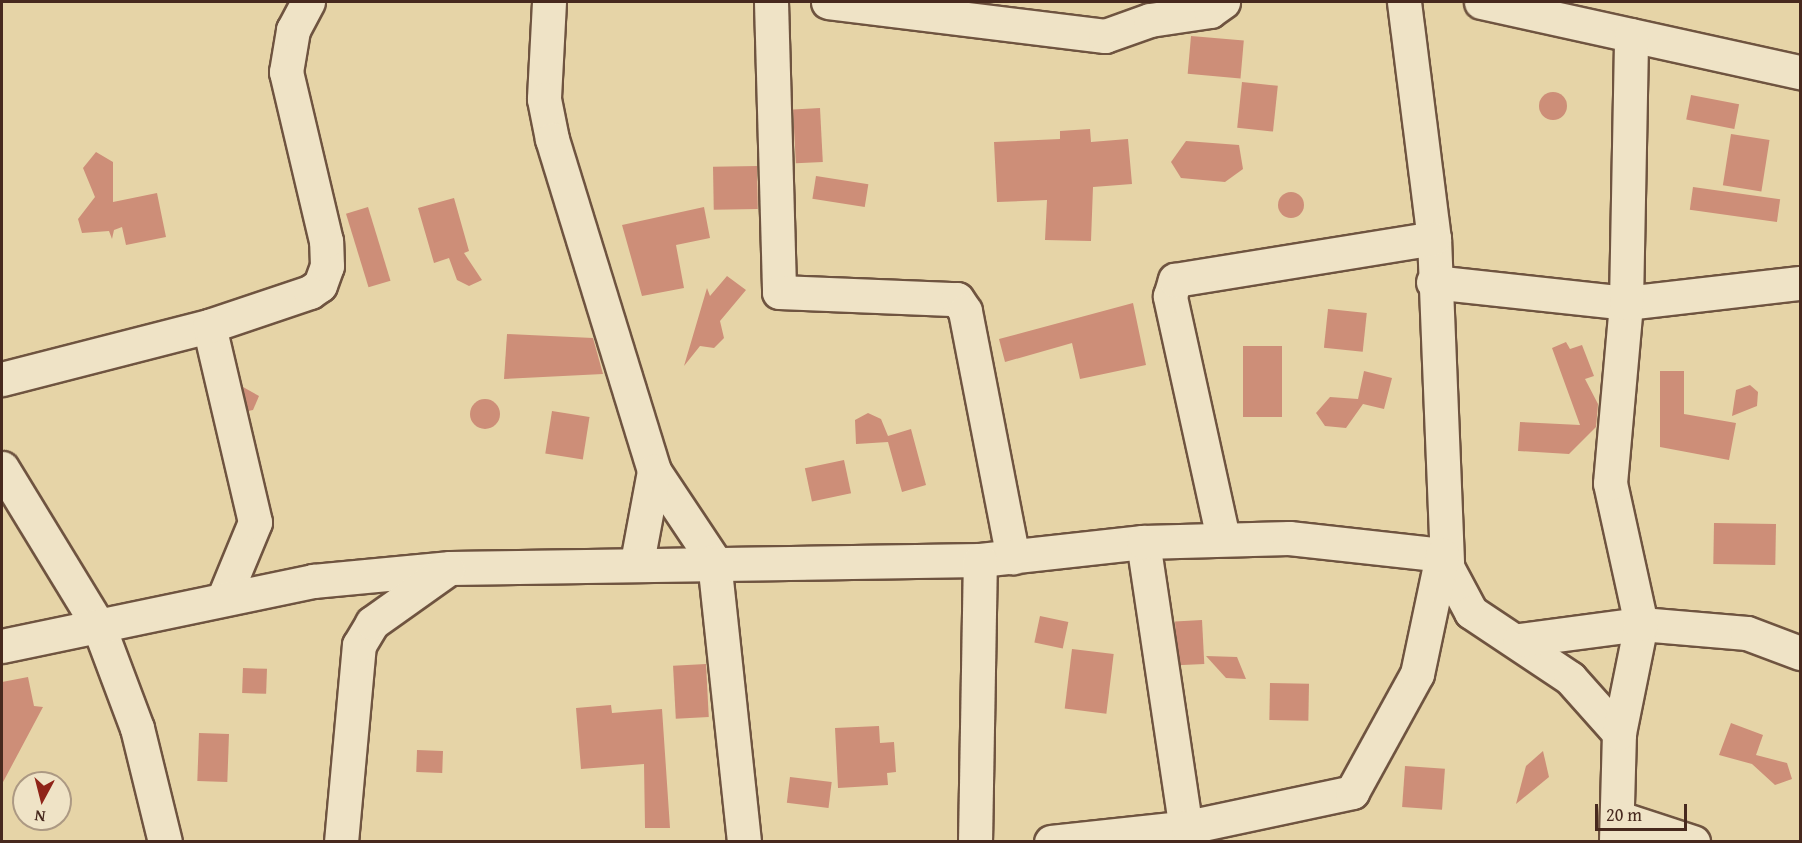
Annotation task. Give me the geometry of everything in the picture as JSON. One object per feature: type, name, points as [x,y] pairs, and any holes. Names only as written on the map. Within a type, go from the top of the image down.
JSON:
[{"type":"street","points":[[2,379],[209,326],[310,292],[320,285],[327,266],[326,241],[286,72],[293,30],[308,2]]},
{"type":"street","points":[[549,2],[547,119],[654,471],[714,561],[744,842]]},
{"type":"street","points":[[771,2],[779,292],[957,299],[965,311],[1013,557]]},
{"type":"street","points":[[828,2],[1106,36],[1150,20],[1210,11],[1223,2]]},
{"type":"street","points":[[1052,842],[1188,834],[1352,792],[1418,674],[1445,561],[1433,282],[1434,238],[1404,2]]},
{"type":"street","points":[[1481,2],[1800,72]]},
{"type":"street","points":[[1631,35],[1626,303],[1610,483],[1641,624],[1618,734],[1618,830],[1693,842]]},
{"type":"street","points":[[1223,538],[1170,296],[1175,280],[1434,238]]},
{"type":"street","points":[[1433,282],[1626,303],[1800,283]]},
{"type":"street","points":[[209,326],[255,522],[224,597]]},
{"type":"street","points":[[2,468],[99,627],[137,728],[165,842]]},
{"type":"street","points":[[637,562],[654,471]]},
{"type":"street","points":[[2,646],[99,627],[224,597],[337,577],[450,568],[637,562],[980,560],[1143,542],[1223,538],[1289,538],[1445,561]]},
{"type":"street","points":[[1143,542],[1188,834]]},
{"type":"street","points":[[975,842],[980,560]]},
{"type":"street","points":[[1445,561],[1471,612],[1520,640],[1588,696],[1618,734]]},
{"type":"street","points":[[341,842],[364,633],[450,568]]},
{"type":"street","points":[[1520,640],[1641,624],[1747,633],[1800,653]]},
{"type":"building","points":[[1191,36],[1244,41],[1240,78],[1188,74]]},
{"type":"building","points":[[1242,82],[1278,86],[1273,132],[1237,128]]},
{"type":"building","points":[[1553,92],[1563,96],[1567,106],[1563,116],[1553,120],[1543,116],[1539,106],[1543,96]]},
{"type":"building","points":[[1691,95],[1739,104],[1734,129],[1686,120]]},
{"type":"building","points":[[820,108],[823,162],[796,163],[793,109]]},
{"type":"building","points":[[1090,129],[1091,142],[1128,139],[1132,184],[1093,187],[1091,241],[1045,240],[1047,200],[997,202],[994,142],[1060,139],[1060,131]]},
{"type":"building","points":[[1731,134],[1770,140],[1761,191],[1723,185]]},
{"type":"building","points":[[1186,141],[1239,145],[1243,169],[1225,182],[1181,178],[1171,162]]},
{"type":"building","points":[[96,152],[113,162],[113,202],[157,193],[166,237],[126,245],[122,227],[114,230],[112,239],[109,231],[82,233],[78,219],[95,197],[83,168]]},
{"type":"building","points":[[757,166],[758,209],[714,210],[713,167]]},
{"type":"building","points":[[816,176],[868,184],[865,207],[812,199]]},
{"type":"building","points":[[1693,187],[1780,199],[1777,222],[1690,210]]},
{"type":"building","points":[[1291,192],[1300,196],[1304,205],[1300,214],[1291,218],[1282,214],[1278,205],[1282,196]]},
{"type":"building","points":[[454,198],[469,251],[464,253],[482,280],[469,286],[457,280],[449,258],[434,263],[418,208]]},
{"type":"building","points":[[368,207],[391,281],[369,287],[346,214]]},
{"type":"building","points":[[704,207],[710,238],[676,245],[684,288],[642,296],[622,225]]},
{"type":"building","points":[[727,276],[746,290],[720,321],[724,338],[714,348],[700,346],[684,366],[707,288],[710,296]]},
{"type":"building","points":[[1133,303],[1146,365],[1080,379],[1072,343],[1005,362],[999,339]]},
{"type":"building","points":[[1328,309],[1367,313],[1363,352],[1324,348]]},
{"type":"building","points":[[507,334],[593,338],[603,374],[504,379]]},
{"type":"building","points":[[1566,342],[1570,349],[1582,345],[1594,376],[1585,379],[1598,404],[1596,427],[1569,454],[1518,451],[1520,422],[1580,425],[1552,348]]},
{"type":"building","points":[[1243,346],[1282,346],[1282,417],[1243,417]]},
{"type":"building","points":[[1364,371],[1392,378],[1384,409],[1363,404],[1346,428],[1325,426],[1316,413],[1330,397],[1358,399]]},
{"type":"building","points":[[1660,371],[1684,371],[1684,414],[1736,423],[1729,460],[1660,447]]},
{"type":"building","points":[[1750,385],[1758,392],[1757,406],[1732,416],[1736,390]]},
{"type":"building","points":[[243,387],[259,396],[253,410],[248,411]]},
{"type":"building","points":[[485,399],[496,403],[500,414],[496,425],[485,429],[474,425],[470,414],[474,403]]},
{"type":"building","points":[[552,411],[590,417],[583,459],[545,453]]},
{"type":"building","points":[[868,413],[881,419],[888,436],[911,429],[926,485],[902,492],[888,442],[856,444],[855,420]]},
{"type":"building","points":[[844,460],[851,493],[812,502],[805,468]]},
{"type":"building","points":[[1714,523],[1776,524],[1775,565],[1713,564]]},
{"type":"building","points":[[1040,616],[1068,622],[1063,648],[1034,642]]},
{"type":"building","points":[[1202,620],[1204,664],[1177,665],[1175,621]]},
{"type":"building","points":[[1072,649],[1114,654],[1106,714],[1065,709]]},
{"type":"building","points":[[1206,656],[1237,657],[1246,679],[1226,678]]},
{"type":"building","points":[[706,664],[709,717],[676,719],[673,666]]},
{"type":"building","points":[[243,668],[267,669],[266,694],[242,693]]},
{"type":"building","points":[[28,677],[34,706],[43,707],[2,784],[2,682]]},
{"type":"building","points":[[1270,683],[1309,684],[1308,721],[1269,720]]},
{"type":"building","points":[[611,705],[612,713],[662,709],[670,828],[645,828],[644,764],[581,769],[576,708]]},
{"type":"building","points":[[1731,723],[1763,735],[1756,755],[1787,763],[1792,779],[1775,785],[1752,764],[1719,755]]},
{"type":"building","points":[[879,726],[880,743],[894,742],[896,772],[887,773],[888,785],[838,788],[835,728]]},
{"type":"building","points":[[199,733],[229,734],[227,782],[197,781]]},
{"type":"building","points":[[417,750],[443,751],[442,773],[416,772]]},
{"type":"building","points":[[1543,751],[1549,777],[1516,804],[1526,766]]},
{"type":"building","points":[[1405,766],[1445,769],[1442,810],[1402,807]]},
{"type":"building","points":[[790,777],[832,782],[829,808],[787,803]]}]
